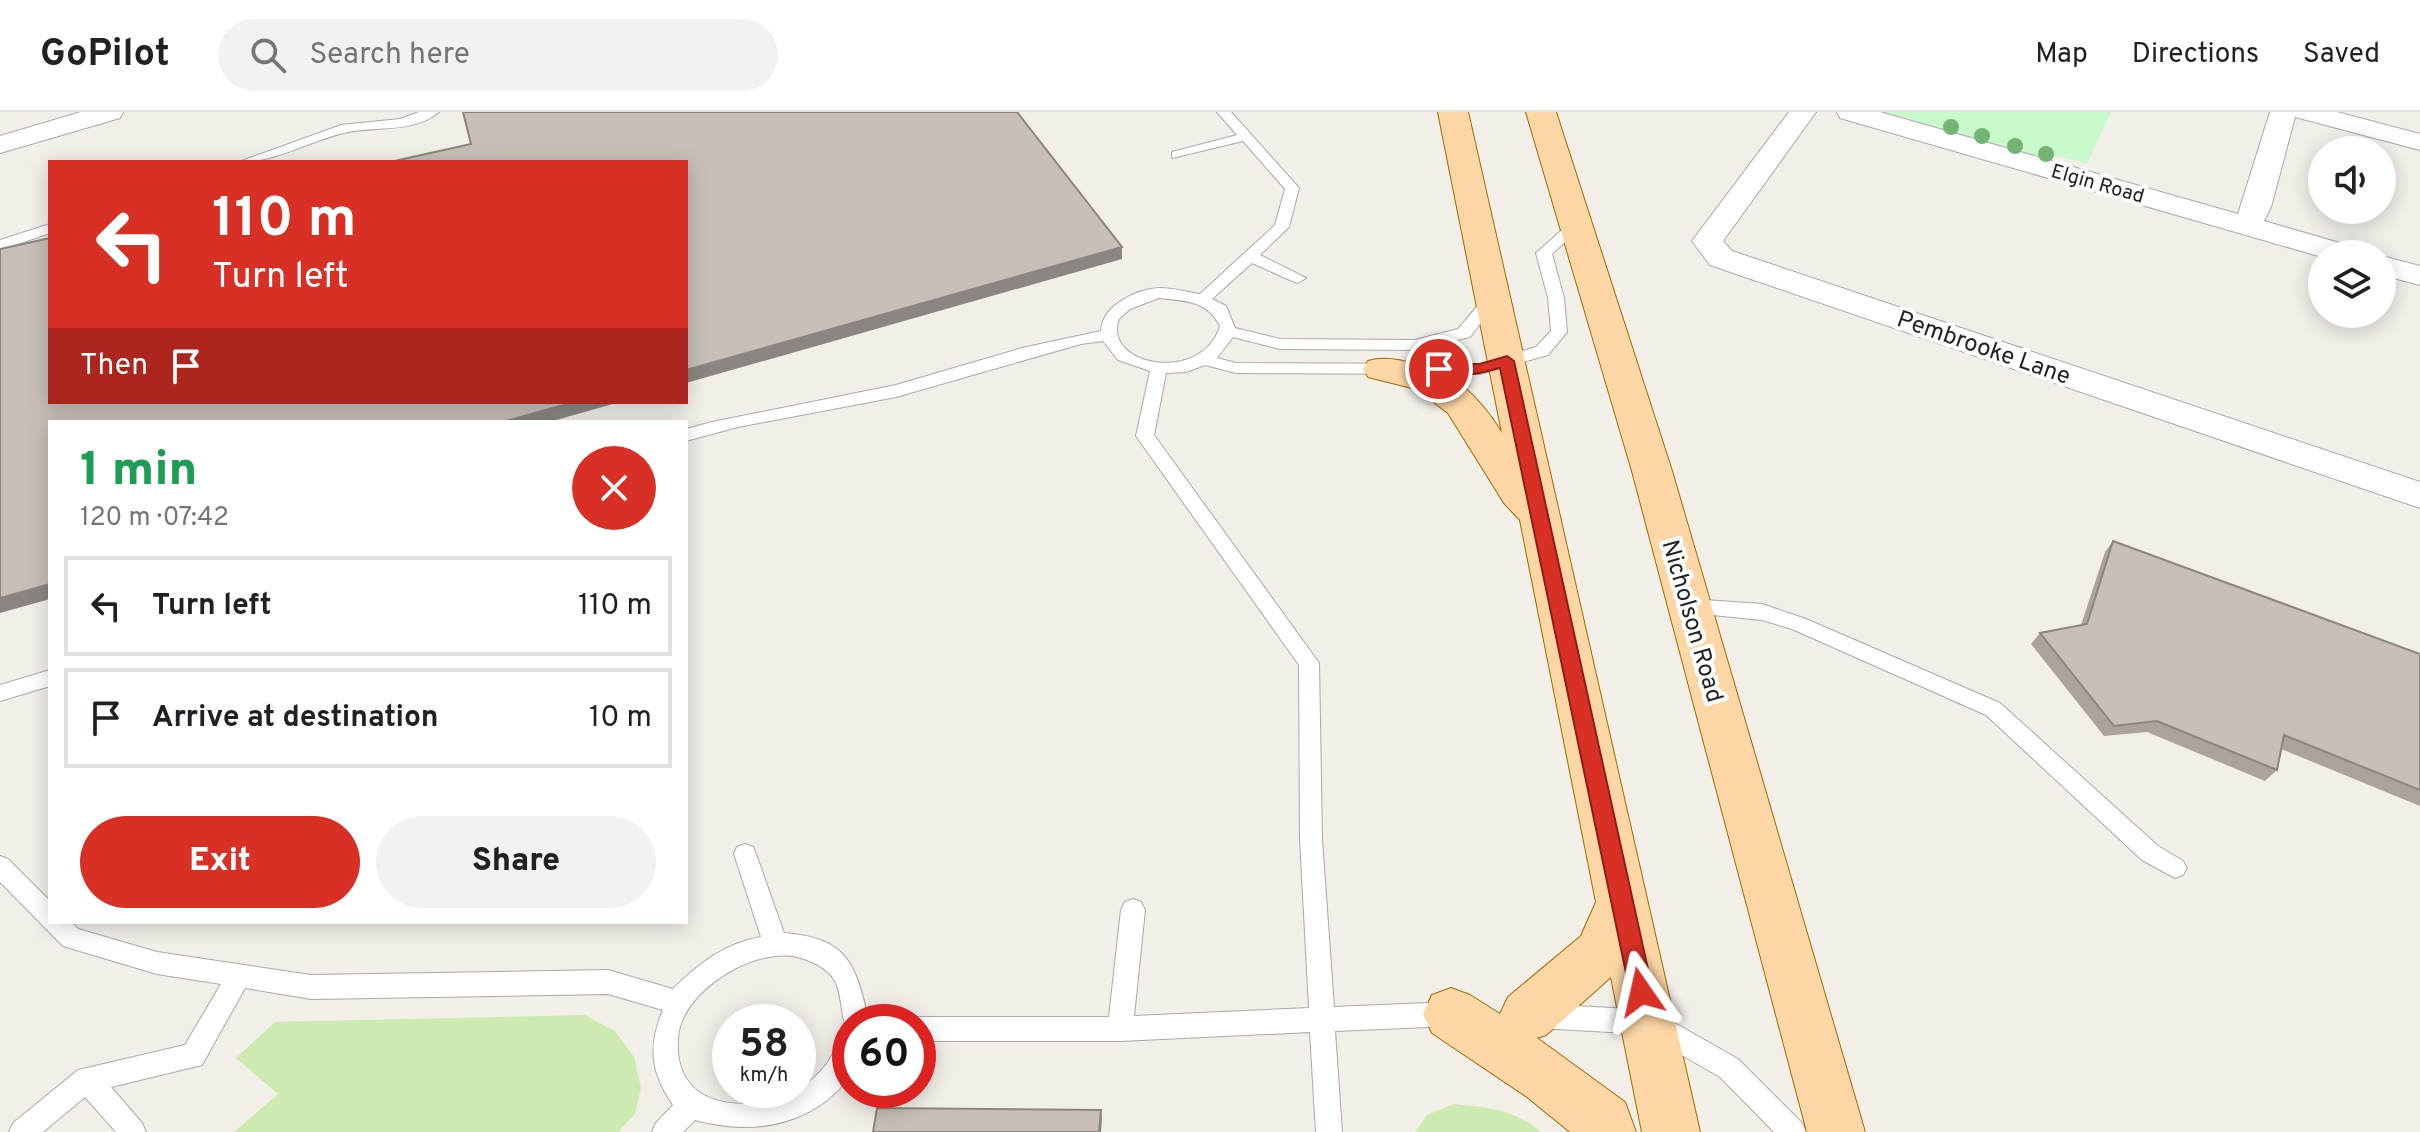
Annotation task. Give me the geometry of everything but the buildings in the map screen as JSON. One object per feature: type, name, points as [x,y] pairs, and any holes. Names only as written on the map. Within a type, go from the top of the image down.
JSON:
[{"type":"main road","points":[[1453,112],[1671,1132]]},
{"type":"main road","name":"Nicholson Road","points":[[1541,112],[1690,607],[1836,1132]]},
{"type":"main road","points":[[1381,369],[1428,379],[1449,391],[1472,419],[1513,490],[1540,520]]},
{"type":"main road","points":[[1527,1016],[1600,953],[1623,900]]},
{"type":"main road","points":[[1451,1014],[1547,1077],[1604,1123],[1607,1132]]},
{"type":"street","name":"Pembrooke Lane","points":[[1803,112],[1707,241],[1721,258],[2420,495]]},
{"type":"street","name":"Elgin Road","points":[[1850,112],[2308,243]]},
{"type":"street","points":[[2247,225],[2256,207],[2283,112]]},
{"type":"street","points":[[2305,112],[2420,142]]},
{"type":"street","points":[[0,145],[106,113]]},
{"type":"street","points":[[2396,269],[2420,276]]},
{"type":"lane","points":[[252,160],[346,128],[402,123],[432,112]]},
{"type":"lane","points":[[1203,299],[1282,227],[1292,188],[1224,112]]},
{"type":"lane","points":[[1177,155],[1247,136]]},
{"type":"lane","points":[[1206,360],[1236,368],[1480,369],[1542,351],[1559,332],[1556,298],[1544,253],[1576,225]]},
{"type":"lane","points":[[0,245],[48,229]]},
{"type":"lane","points":[[1250,256],[1298,278]]},
{"type":"lane","points":[[1229,331],[1280,344],[1415,345],[1464,333],[1487,305],[1489,281]]},
{"type":"lane","points":[[1180,293],[1203,299],[1223,312],[1229,331],[1220,350],[1206,360],[1188,366],[1137,364],[1121,355],[1111,343],[1112,317],[1140,298],[1180,293]]},
{"type":"lane","points":[[688,434],[734,420],[895,392],[1066,340],[1109,335]]},
{"type":"lane","points":[[1159,367],[1145,436],[1309,663],[1311,839],[1329,1132]]},
{"type":"lane","points":[[1690,607],[1762,612],[1799,624],[1993,709],[2150,853],[2175,868]]},
{"type":"lane","points":[[0,693],[48,679]]},
{"type":"lane","points":[[745,854],[775,942]]},
{"type":"lane","points":[[0,866],[48,915]]},
{"type":"lane","points":[[1120,1029],[1133,910]]},
{"type":"lane","points":[[57,924],[71,938],[157,963],[311,987],[608,982],[679,1003]]},
{"type":"lane","points":[[832,1074],[825,1085],[788,1112],[767,1120],[724,1123],[689,1107],[674,1090],[666,1070],[664,1048],[679,1003],[711,967],[753,946],[775,942],[800,944],[821,952],[838,965],[851,983],[856,1004]]},
{"type":"lane","points":[[22,1132],[87,1079],[193,1056],[239,976]]},
{"type":"lane","points":[[936,1029],[1120,1029],[1451,1014],[1648,1022],[1729,1068],[1793,1132]]},
{"type":"lane","points":[[87,1079],[133,1132]]},
{"type":"lane","points":[[665,1132],[689,1107]]},
{"type":"green space","points":[[1883,112],[2111,112],[2087,164],[2060,156],[2047,158]]},
{"type":"green space","points":[[585,1015],[615,1031],[634,1057],[641,1088],[635,1114],[618,1132],[234,1132],[278,1094],[236,1058],[275,1022]]},
{"type":"green space","points":[[1454,1104],[1510,1114],[1541,1132],[1415,1132],[1427,1115]]},
{"type":"route","points":[[1439,369],[1480,369],[1507,361],[1641,992]]}]
